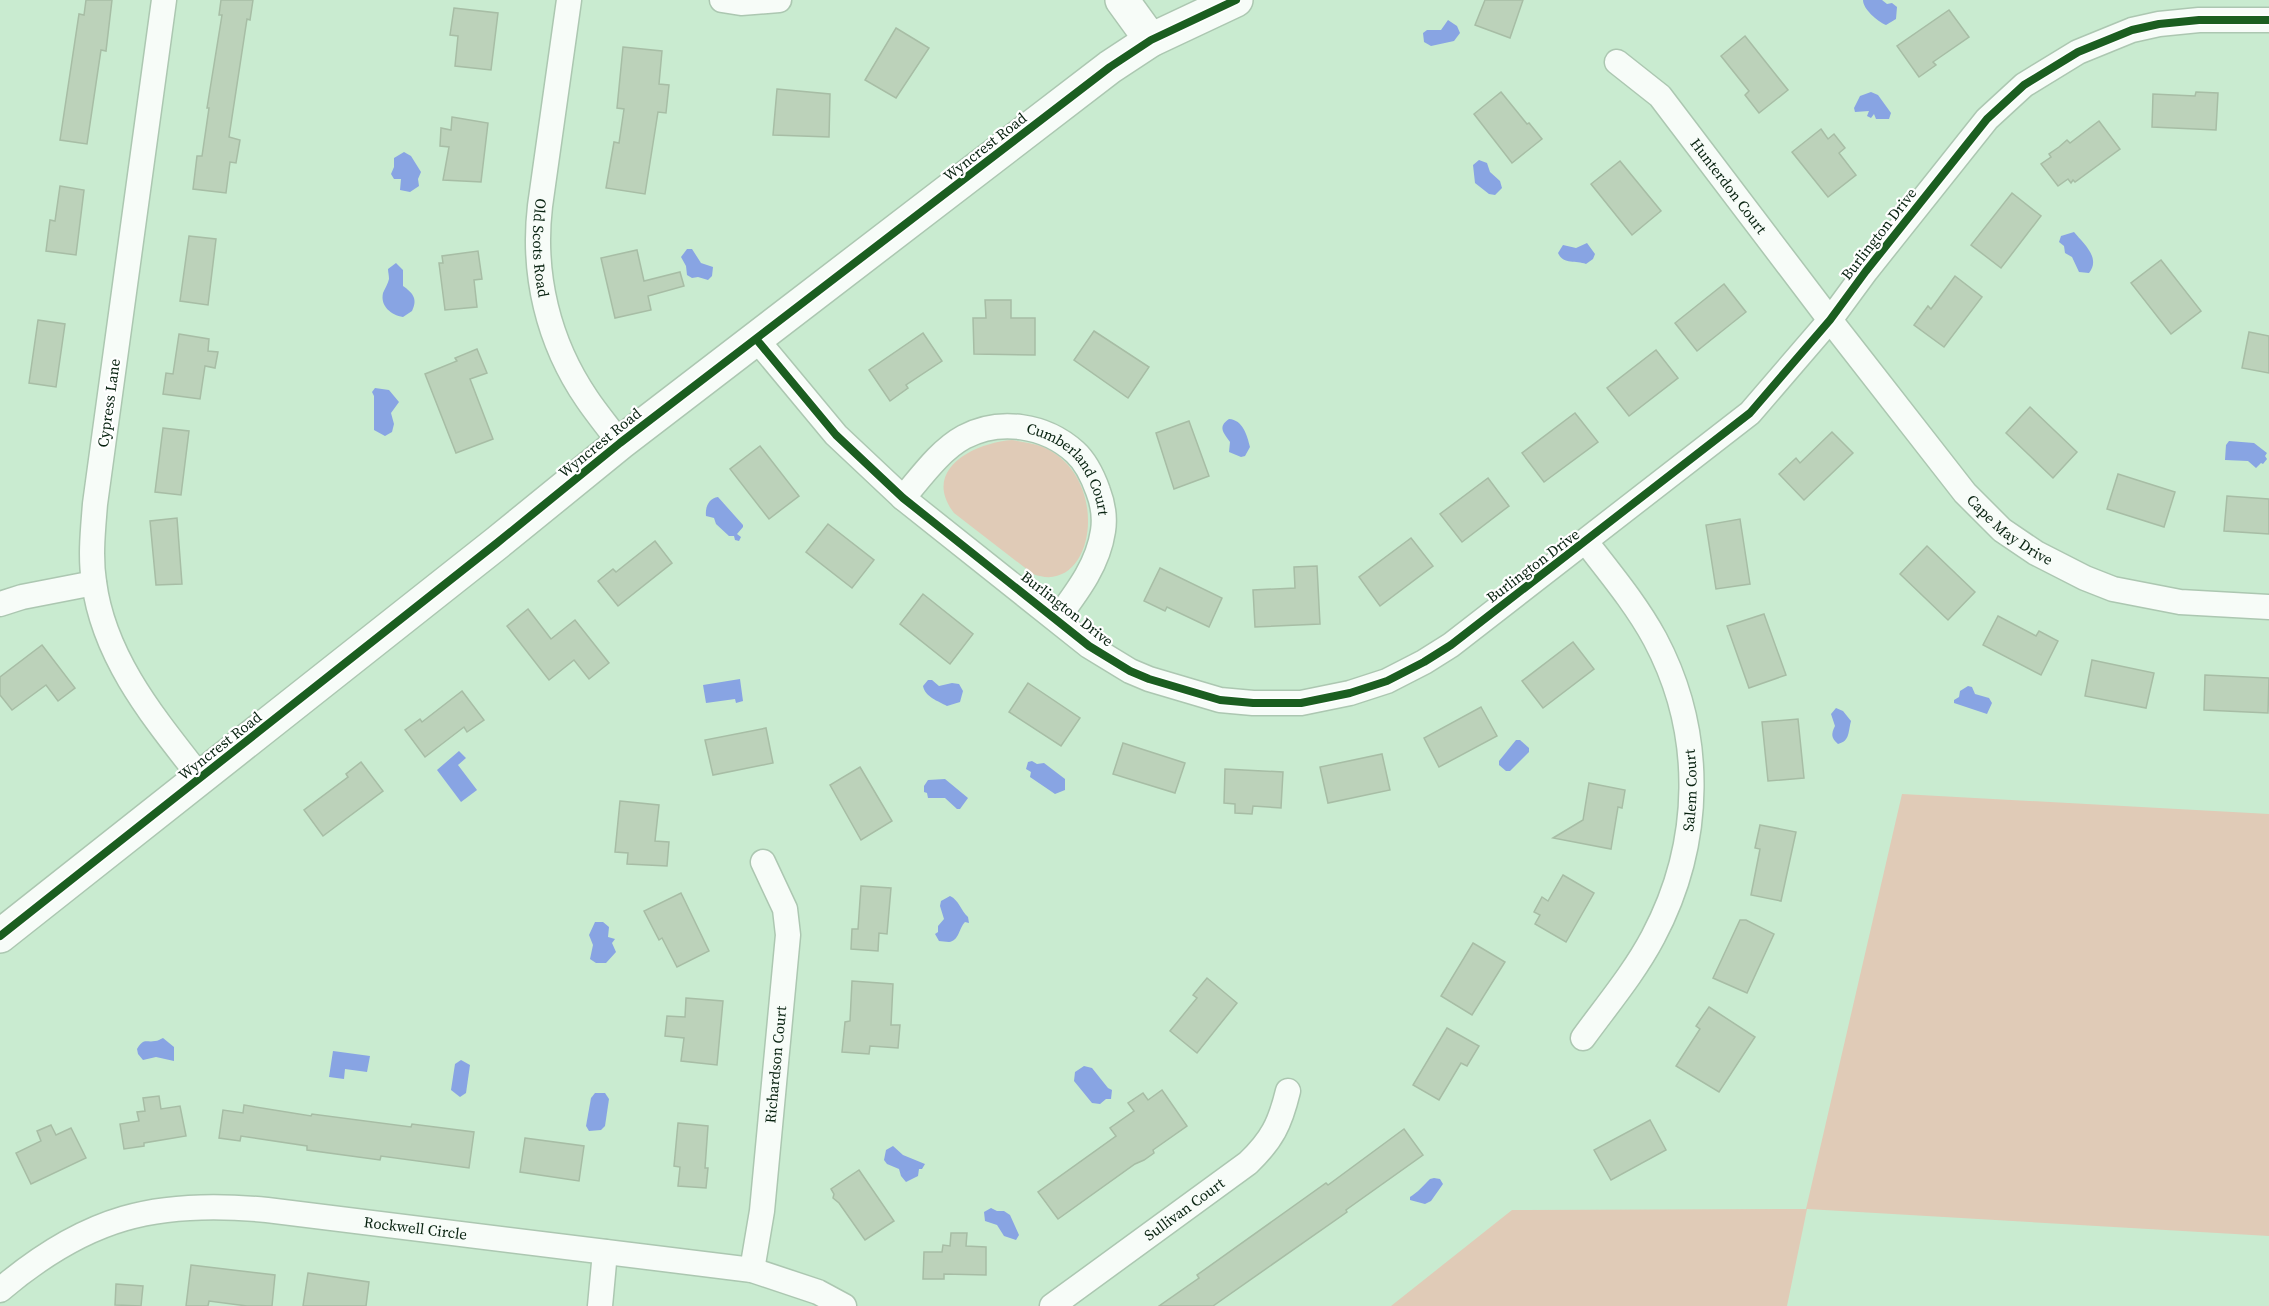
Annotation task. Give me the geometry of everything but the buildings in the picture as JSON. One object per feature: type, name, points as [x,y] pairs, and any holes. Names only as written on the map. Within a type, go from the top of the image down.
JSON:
[{"type":"street","name":"Cypress Lane","points":[[164,0],[94,504],[92,539],[94,583],[110,639],[125,674],[147,709],[201,778]]},
{"type":"street","name":"Old Scots Road","points":[[569,0],[539,216],[539,267],[548,317],[563,356],[586,398],[620,443]]},
{"type":"street","points":[[722,0],[741,3],[779,0]]},
{"type":"street","points":[[1122,0],[1151,40]]},
{"type":"street","name":"Wyncrest Road","points":[[0,936],[620,443],[1110,67],[1151,40],[1236,0]]},
{"type":"street","name":"Burlington Drive","points":[[757,340],[836,435],[903,498],[1104,656],[1149,679],[1221,700],[1301,703],[1356,691],[1387,681],[1451,645],[1587,542],[1750,413],[1830,320],[1987,119],[2024,85],[2078,52],[2132,30],[2159,24],[2199,20],[2269,20]]},
{"type":"street","name":"Hunterdon Court","points":[[1617,62],[1660,96],[1830,320]]},
{"type":"street","name":"Cape May Drive","points":[[1830,320],[1965,493],[1998,525],[2036,553],[2085,578],[2136,595],[2180,602],[2269,608]]},
{"type":"street","name":"Cumberland Court","points":[[903,498],[951,447],[965,437],[987,429],[1000,426],[1029,428],[1054,438],[1074,451],[1093,478],[1101,499],[1104,530],[1099,554],[1058,619]]},
{"type":"street","name":"Salem Court","points":[[1583,1038],[1633,969],[1667,909],[1685,855],[1692,797],[1692,761],[1688,731],[1669,670],[1641,615],[1587,542]]},
{"type":"street","points":[[0,604],[22,597],[94,583]]},
{"type":"street","name":"Richardson Court","points":[[752,1270],[762,1211],[788,935],[784,909],[763,862]]},
{"type":"street","name":"Sullivan Court","points":[[1052,1306],[1248,1163],[1274,1135],[1288,1091]]},
{"type":"street","name":"Rockwell Circle","points":[[0,1290],[28,1266],[84,1233],[118,1220],[149,1212],[207,1206],[267,1210],[752,1270],[818,1292],[844,1306]]},
{"type":"street","points":[[600,1306],[605,1252]]},
{"type":"shaded area","points":[[1012,440],[1043,447],[1065,462],[1080,483],[1087,507],[1088,531],[1082,552],[1071,568],[1054,577],[1033,574],[954,513],[945,498],[944,484],[948,472],[956,462],[982,447]]},
{"type":"shaded area","points":[[1902,794],[2269,814],[2269,1236],[1807,1209],[1787,1306],[1391,1306],[1512,1210],[1806,1209]]},
{"type":"water","points":[[1863,0],[1882,0],[1887,4],[1892,3],[1897,7],[1896,19],[1886,25],[1882,23],[1868,11]]},
{"type":"water","points":[[1448,20],[1457,26],[1460,33],[1454,41],[1431,46],[1424,42],[1423,33],[1427,30],[1441,30]]},
{"type":"water","points":[[1871,92],[1878,95],[1891,113],[1889,119],[1876,119],[1874,114],[1871,118],[1867,116],[1869,111],[1855,112],[1854,108],[1860,96]]},
{"type":"water","points":[[404,152],[411,156],[421,172],[418,179],[419,186],[410,192],[400,190],[401,179],[394,179],[391,174],[394,158]]},
{"type":"water","points":[[1479,160],[1487,163],[1490,172],[1500,181],[1502,188],[1495,195],[1489,194],[1475,183],[1473,165]]},
{"type":"water","points":[[2074,232],[2090,251],[2093,262],[2089,273],[2079,272],[2072,257],[2065,253],[2064,246],[2059,242],[2061,236]]},
{"type":"water","points":[[1587,243],[1595,254],[1593,259],[1586,264],[1566,261],[1558,253],[1563,245],[1576,248]]},
{"type":"water","points":[[687,249],[692,249],[701,263],[713,267],[712,276],[708,280],[687,275],[686,266],[681,257]]},
{"type":"water","points":[[396,263],[403,270],[403,286],[412,294],[414,300],[412,311],[403,317],[387,309],[383,302],[383,293],[389,279],[388,269]]},
{"type":"water","points":[[375,388],[389,390],[399,402],[391,413],[394,424],[392,432],[385,436],[374,430],[372,392]]},
{"type":"water","points":[[1229,419],[1238,422],[1246,433],[1250,447],[1245,456],[1241,457],[1229,452],[1230,442],[1222,427]]},
{"type":"water","points":[[2229,441],[2254,443],[2267,453],[2265,456],[2267,459],[2256,468],[2248,461],[2225,460],[2226,445]]},
{"type":"water","points":[[718,497],[743,525],[737,534],[741,537],[739,541],[735,540],[734,536],[729,536],[716,524],[714,518],[706,516],[708,504],[712,499]]},
{"type":"water","points":[[740,679],[743,701],[736,703],[735,699],[706,703],[703,685]]},
{"type":"water","points":[[928,680],[932,680],[939,686],[959,684],[963,691],[960,702],[947,706],[932,698],[923,686]]},
{"type":"water","points":[[1968,686],[1972,687],[1975,694],[1989,698],[1992,703],[1987,714],[1954,703],[1960,691]]},
{"type":"water","points":[[1836,708],[1843,711],[1851,721],[1847,738],[1838,744],[1832,736],[1835,726],[1831,714]]},
{"type":"water","points":[[1516,740],[1520,740],[1529,748],[1529,752],[1510,771],[1506,771],[1499,765],[1499,761]]},
{"type":"water","points":[[459,751],[466,758],[458,765],[477,790],[461,802],[437,770]]},
{"type":"water","points":[[1032,761],[1037,764],[1044,763],[1065,779],[1065,790],[1055,794],[1030,777],[1031,772],[1026,769],[1028,762]]},
{"type":"water","points":[[945,779],[968,798],[960,809],[945,798],[928,798],[927,793],[924,792],[924,786],[928,780]]},
{"type":"water","points":[[950,896],[956,900],[968,917],[969,923],[965,922],[957,937],[952,941],[939,941],[935,934],[944,919],[940,906],[941,901]]},
{"type":"water","points":[[595,922],[603,922],[609,927],[608,937],[615,939],[612,943],[616,952],[606,963],[596,963],[590,959],[593,945],[589,935]]},
{"type":"water","points":[[163,1038],[174,1047],[174,1061],[156,1057],[143,1060],[137,1049],[142,1043]]},
{"type":"water","points":[[333,1051],[370,1056],[367,1072],[345,1069],[344,1079],[329,1077]]},
{"type":"water","points":[[461,1060],[470,1065],[466,1093],[460,1097],[451,1090],[455,1064]]},
{"type":"water","points":[[1084,1066],[1092,1068],[1112,1090],[1111,1099],[1106,1099],[1100,1104],[1092,1103],[1074,1081],[1075,1072]]},
{"type":"water","points":[[595,1093],[605,1093],[609,1099],[605,1126],[601,1130],[589,1131],[586,1126],[591,1098]]},
{"type":"water","points":[[893,1146],[903,1155],[925,1164],[922,1169],[919,1169],[918,1176],[906,1182],[899,1169],[887,1164],[884,1160],[886,1150]]},
{"type":"water","points":[[1434,1178],[1440,1179],[1443,1184],[1431,1201],[1425,1204],[1410,1200],[1410,1197]]},
{"type":"water","points":[[991,1208],[1010,1215],[1019,1235],[1016,1240],[1004,1236],[997,1225],[985,1221],[984,1212]]},
{"type":"cycle path","points":[[0,936],[620,443],[1110,67],[1151,40],[1236,0]]},
{"type":"cycle path","points":[[757,340],[836,435],[903,498],[1089,646],[1130,671],[1220,700],[1301,703],[1350,693],[1387,681],[1451,645],[1750,413],[1830,320],[1987,119],[2024,85],[2078,52],[2132,30],[2159,24],[2199,20],[2269,20]]}]
